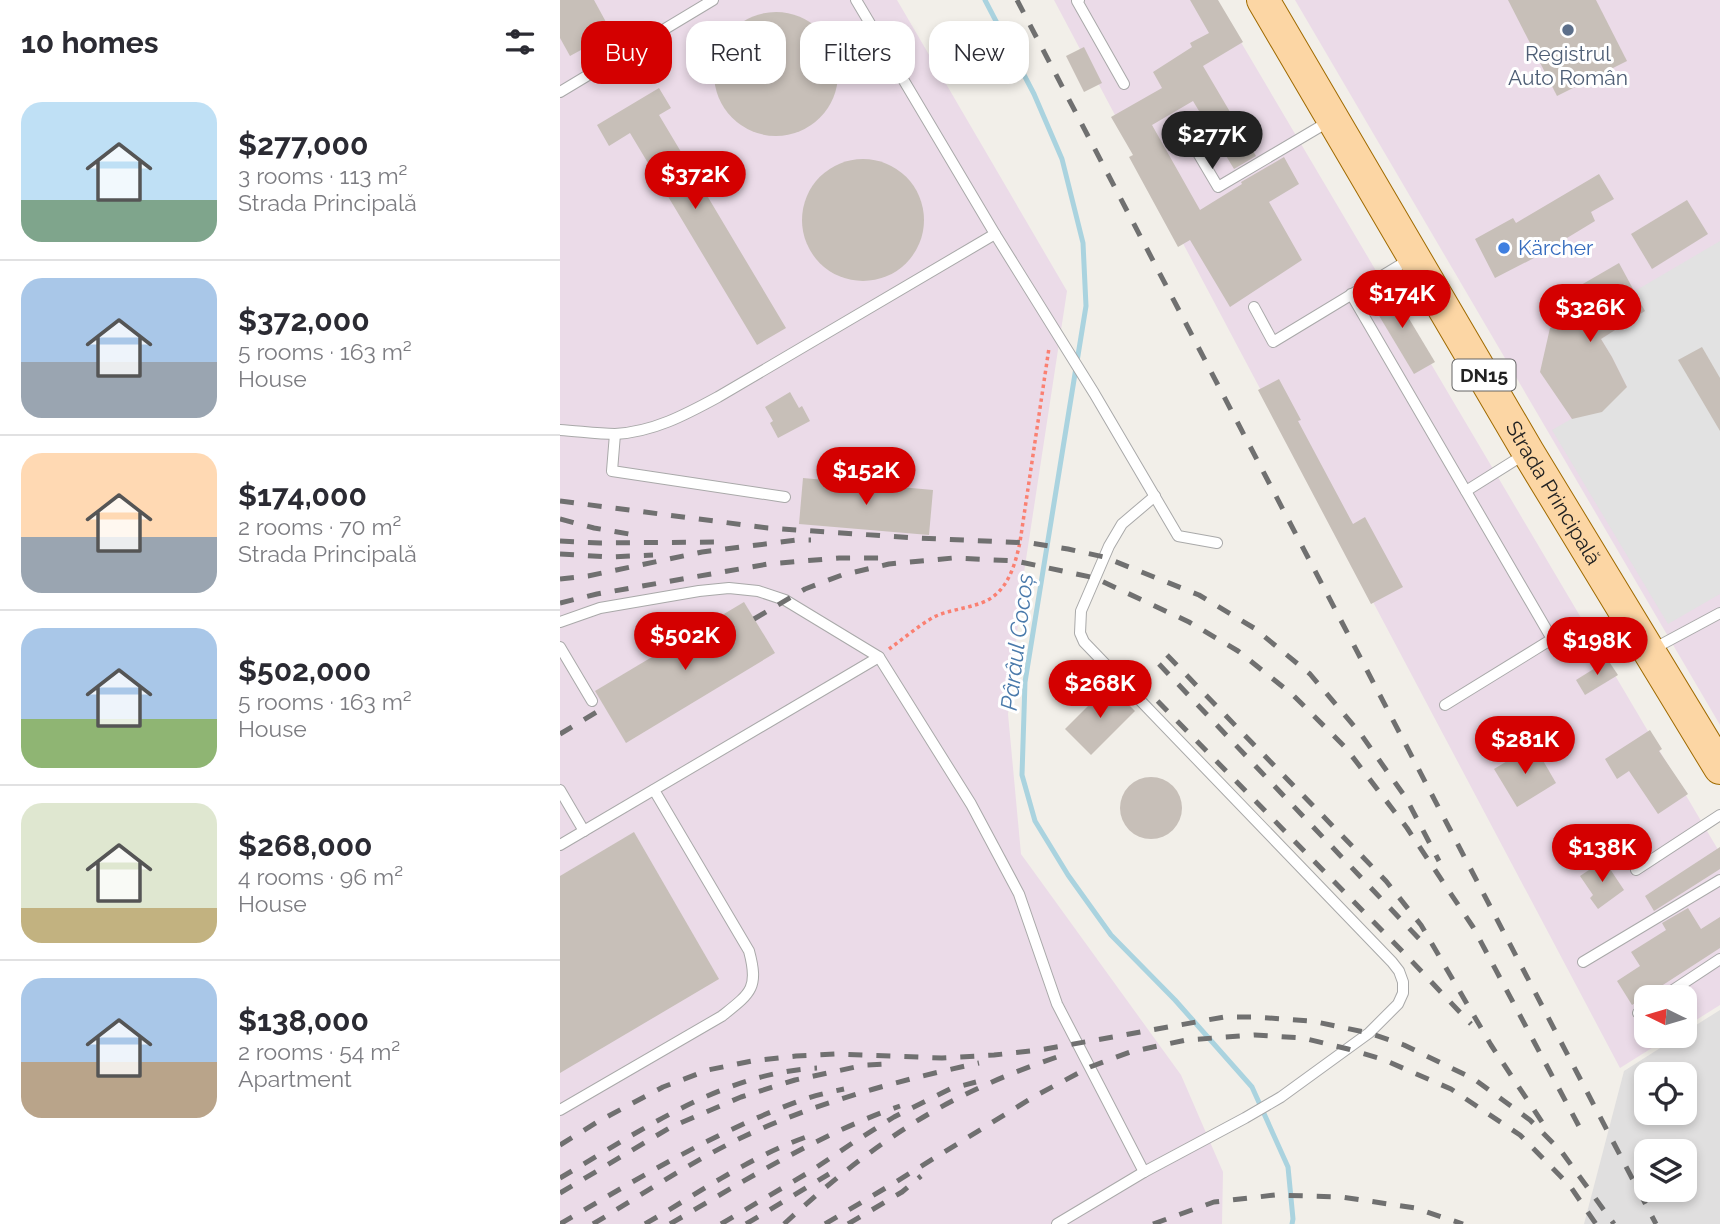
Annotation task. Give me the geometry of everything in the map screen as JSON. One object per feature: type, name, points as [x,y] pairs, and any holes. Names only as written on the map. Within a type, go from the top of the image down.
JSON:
[{"type":"main road","name":"Strada Principală","points":[[1263,0],[1528,452],[1720,768]]},
{"type":"lane","points":[[560,92],[713,0]]},
{"type":"lane","points":[[856,0],[1178,536],[1217,543]]},
{"type":"lane","points":[[1079,0],[1077,1],[1124,84]]},
{"type":"lane","points":[[1182,126],[1218,187],[1332,119]]},
{"type":"lane","points":[[560,430],[615,434],[650,429],[693,410],[995,234]]},
{"type":"lane","points":[[1254,307],[1273,342],[1413,257]]},
{"type":"lane","points":[[1351,294],[1552,639],[1445,705]]},
{"type":"lane","points":[[615,434],[612,471],[785,496]]},
{"type":"lane","points":[[1466,491],[1528,452]]},
{"type":"lane","points":[[1057,1224],[1144,1172],[1281,1097],[1369,1033],[1398,1004],[1403,993],[1403,982],[1392,962],[1084,642],[1080,633],[1081,611],[1109,546],[1122,524],[1154,496]]},
{"type":"lane","points":[[560,622],[600,608],[687,593],[729,588],[758,591],[785,600],[879,657],[971,804],[1019,894],[1057,1004],[1144,1172]]},
{"type":"lane","points":[[1650,651],[1720,613]]},
{"type":"lane","points":[[560,647],[592,701]]},
{"type":"lane","points":[[560,845],[879,657]]},
{"type":"lane","points":[[560,790],[584,831]]},
{"type":"lane","points":[[560,1110],[722,1016],[751,989],[755,971],[749,951],[654,790]]},
{"type":"lane","points":[[1636,870],[1720,815]]},
{"type":"lane","points":[[1583,962],[1720,880]]},
{"type":"lane","points":[[1681,985],[1720,959]]},
{"type":"path","points":[[879,657],[933,618],[984,603],[1001,590],[1011,575],[1020,542],[1050,350],[1043,338]]},
{"type":"shaded area","points":[[560,0],[897,0],[909,21],[800,21],[800,84],[915,84],[915,31],[929,55],[929,84],[946,84],[1067,291],[1023,579],[1008,714],[1021,854],[1181,1075],[1223,1172],[1222,1224],[560,1224]]},
{"type":"shaded area","points":[[1054,0],[1216,0],[1720,853],[1720,1005],[1698,1019],[1698,985],[1634,985],[1634,1048],[1652,1048],[1620,1068]]},
{"type":"shaded area","points":[[1295,0],[1720,0],[1720,725]]},
{"type":"shaded area","points":[[1720,241],[1720,594],[1668,624],[1552,430],[1627,387],[1601,339],[1645,311],[1635,291]]},
{"type":"shaded area","points":[[1720,1010],[1720,1224],[1584,1224],[1624,1071],[1634,1065],[1634,1125],[1697,1125],[1697,1062],[1638,1062],[1660,1048],[1698,1048],[1698,1024]]},
{"type":"building","points":[[560,0],[594,0],[605,21],[581,21],[581,50],[570,56],[560,38]]},
{"type":"building","points":[[1190,0],[1218,0],[1243,42],[1203,66],[1256,156],[1234,169],[1193,101],[1152,125],[1200,210],[1284,157],[1299,184],[1269,202],[1302,260],[1230,307],[1190,240],[1178,247],[1129,157],[1133,155],[1111,117],[1162,88],[1153,72],[1192,47],[1190,43],[1209,33]]},
{"type":"building","name":"Registrul Auto Român","points":[[1508,0],[1596,0],[1627,61],[1557,96]]},
{"type":"building","points":[[776,12],[807,21],[800,21],[800,84],[836,84],[833,98],[820,118],[800,131],[776,136],[752,131],[732,118],[719,98],[716,84],[786,84],[786,21],[745,21]]},
{"type":"building","points":[[1084,47],[1102,83],[1084,92],[1066,56]]},
{"type":"building","points":[[659,88],[671,108],[659,115],[786,328],[757,345],[630,133],[609,146],[597,125]]},
{"type":"building","points":[[863,159],[886,164],[906,177],[919,197],[924,220],[919,243],[906,263],[886,276],[863,281],[840,276],[820,263],[807,243],[802,220],[807,197],[820,177],[840,164]]},
{"type":"building","points":[[1599,174],[1614,199],[1591,212],[1595,221],[1495,278],[1475,239],[1513,218],[1516,223]]},
{"type":"building","points":[[1687,200],[1708,234],[1652,269],[1631,234]]},
{"type":"building","points":[[1619,263],[1645,311],[1601,339],[1627,387],[1602,412],[1572,419],[1540,372],[1550,328],[1573,315],[1562,296]]},
{"type":"building","points":[[1390,287],[1435,362],[1414,374],[1369,299]]},
{"type":"building","points":[[1702,347],[1720,378],[1720,431],[1678,360]]},
{"type":"building","points":[[1279,379],[1301,420],[1298,421],[1353,524],[1365,517],[1403,587],[1371,604],[1258,390]]},
{"type":"building","points":[[790,392],[810,421],[778,438],[765,407]]},
{"type":"building","points":[[803,478],[933,490],[929,535],[799,524]]},
{"type":"building","points":[[744,602],[775,653],[626,743],[595,691]]},
{"type":"building","points":[[1608,660],[1618,675],[1585,695],[1576,680]]},
{"type":"building","points":[[1109,685],[1135,711],[1091,755],[1065,729]]},
{"type":"building","points":[[1650,730],[1662,749],[1659,751],[1688,794],[1658,814],[1629,771],[1617,779],[1605,759]]},
{"type":"building","points":[[1534,745],[1556,783],[1517,807],[1494,769]]},
{"type":"building","points":[[1145,777],[1157,777],[1173,786],[1180,796],[1180,820],[1173,830],[1157,839],[1145,839],[1134,834],[1125,825],[1120,814],[1120,802],[1125,791],[1134,782]]},
{"type":"building","points":[[634,832],[719,979],[560,1073],[560,876]]},
{"type":"building","points":[[1720,847],[1720,869],[1654,911],[1645,896]]},
{"type":"building","points":[[1604,860],[1624,890],[1598,909],[1590,898],[1593,895],[1580,876]]},
{"type":"building","points":[[1688,908],[1701,929],[1720,917],[1720,948],[1663,985],[1634,985],[1632,1005],[1617,981],[1640,966],[1631,952],[1666,930],[1662,923]]},
{"type":"waterway","name":"Pârâul Cocoș","points":[[985,0],[1034,94],[1062,159],[1083,243],[1086,306],[1025,682],[1022,775],[1035,821],[1068,875],[1111,935],[1175,1000],[1252,1087],[1288,1167],[1292,1224]]},
{"type":"railway","points":[[1017,0],[1656,1224]]},
{"type":"railway","points":[[560,501],[768,528],[1031,543],[1104,557],[1199,595],[1254,628],[1310,674],[1360,733],[1406,798],[1439,861]]},
{"type":"railway","points":[[560,519],[641,536]]},
{"type":"railway","points":[[560,579],[588,576],[702,552],[811,540]]},
{"type":"railway","points":[[560,541],[717,542]]},
{"type":"railway","points":[[560,554],[609,557],[653,555]]},
{"type":"railway","points":[[560,603],[768,564],[839,558],[890,558]]},
{"type":"railway","points":[[754,619],[805,589],[842,575],[889,564],[953,558],[1016,561],[1095,578],[1189,622],[1238,651],[1293,695],[1345,747],[1407,828],[1473,927],[1582,1132]]},
{"type":"railway","points":[[1167,655],[1386,881],[1421,925],[1491,1045],[1544,1125]]},
{"type":"railway","points":[[1159,664],[1424,944]]},
{"type":"railway","points":[[1138,681],[1471,1024]]},
{"type":"railway","points":[[560,734],[605,707]]},
{"type":"railway","points":[[560,1145],[663,1087],[708,1070],[752,1061],[835,1054],[942,1058],[994,1055],[1040,1050],[1224,1017],[1312,1021],[1369,1033],[1404,1045],[1474,1079],[1530,1120],[1561,1151],[1614,1224]]},
{"type":"railway","points":[[825,1224],[1035,1096],[1090,1067],[1130,1052],[1186,1040],[1255,1035],[1303,1038],[1348,1049],[1382,1059],[1451,1089],[1520,1135],[1570,1186],[1596,1224]]},
{"type":"railway","points":[[784,1224],[823,1189],[908,1126],[996,1080],[1069,1053]]},
{"type":"railway","points":[[593,1224],[706,1156],[773,1124],[860,1093],[979,1063]]},
{"type":"railway","points":[[560,1193],[671,1127],[741,1097],[795,1080],[865,1065],[886,1064]]},
{"type":"railway","points":[[560,1178],[651,1124],[715,1093],[782,1072],[817,1068]]},
{"type":"railway","points":[[721,1224],[811,1171],[894,1117],[950,1089],[976,1082]]},
{"type":"railway","points":[[560,1224],[678,1156],[739,1126],[802,1100],[844,1089]]},
{"type":"railway","points":[[670,1224],[811,1144],[900,1106]]},
{"type":"railway","points":[[645,1224],[726,1175],[768,1153],[812,1135]]},
{"type":"railway","points":[[746,1224],[829,1174]]},
{"type":"railway","points":[[848,1224],[902,1192],[921,1176]]},
{"type":"railway","points":[[1153,1224],[1214,1202],[1275,1195],[1342,1197],[1415,1208],[1463,1224]]},
{"type":"place","name":"Registrul Auto Român","points":[[1568,30]]},
{"type":"place","name":"Kärcher","points":[[1504,248]]}]
